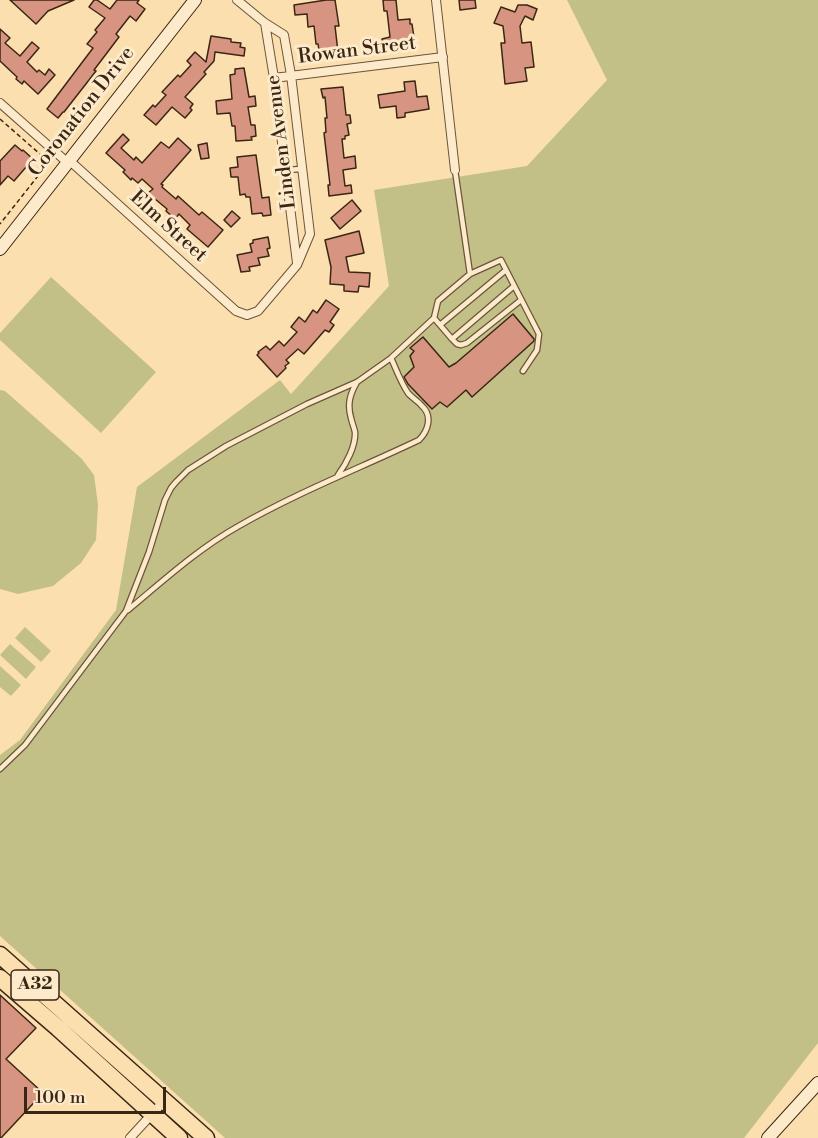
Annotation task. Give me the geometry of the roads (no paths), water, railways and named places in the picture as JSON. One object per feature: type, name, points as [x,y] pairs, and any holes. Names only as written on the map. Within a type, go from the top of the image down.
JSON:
[{"type":"highway","name":"A32","points":[[0,955],[206,1138]]},
{"type":"highway","name":"A32","points":[[0,975],[179,1138]]},
{"type":"main road","name":"Coronation Drive","points":[[0,249],[195,0]]},
{"type":"main road","points":[[770,1136],[818,1083]]},
{"type":"street","name":"Linden Avenue","points":[[237,0],[284,35],[310,234],[297,265],[258,311],[247,315]]},
{"type":"street","name":"Rowan Street","points":[[436,0],[454,170]]},
{"type":"street","name":"Linden Avenue","points":[[265,23],[297,265]]},
{"type":"street","name":"Rowan Street","points":[[274,78],[443,57]]},
{"type":"street","name":"Elm Street","points":[[0,103],[236,311],[247,315]]},
{"type":"street","points":[[130,1138],[164,1101]]},
{"type":"lane","points":[[285,171],[302,169]]},
{"type":"lane","points":[[454,170],[470,274]]},
{"type":"lane","points":[[126,611],[149,552],[165,500],[171,488],[188,470],[226,446],[307,404],[357,382],[391,358],[434,318],[438,300],[470,274],[501,260],[539,334],[537,350],[523,371]]},
{"type":"lane","points":[[440,325],[506,270]]},
{"type":"lane","points":[[452,339],[514,286]]},
{"type":"lane","points":[[434,318],[452,339],[461,345],[521,300]]},
{"type":"lane","points":[[0,770],[25,745],[126,611],[207,546],[236,527],[307,490],[419,440],[429,423],[424,407],[407,392],[391,358]]},
{"type":"lane","points":[[336,477],[354,440],[349,398],[357,382]]}]
